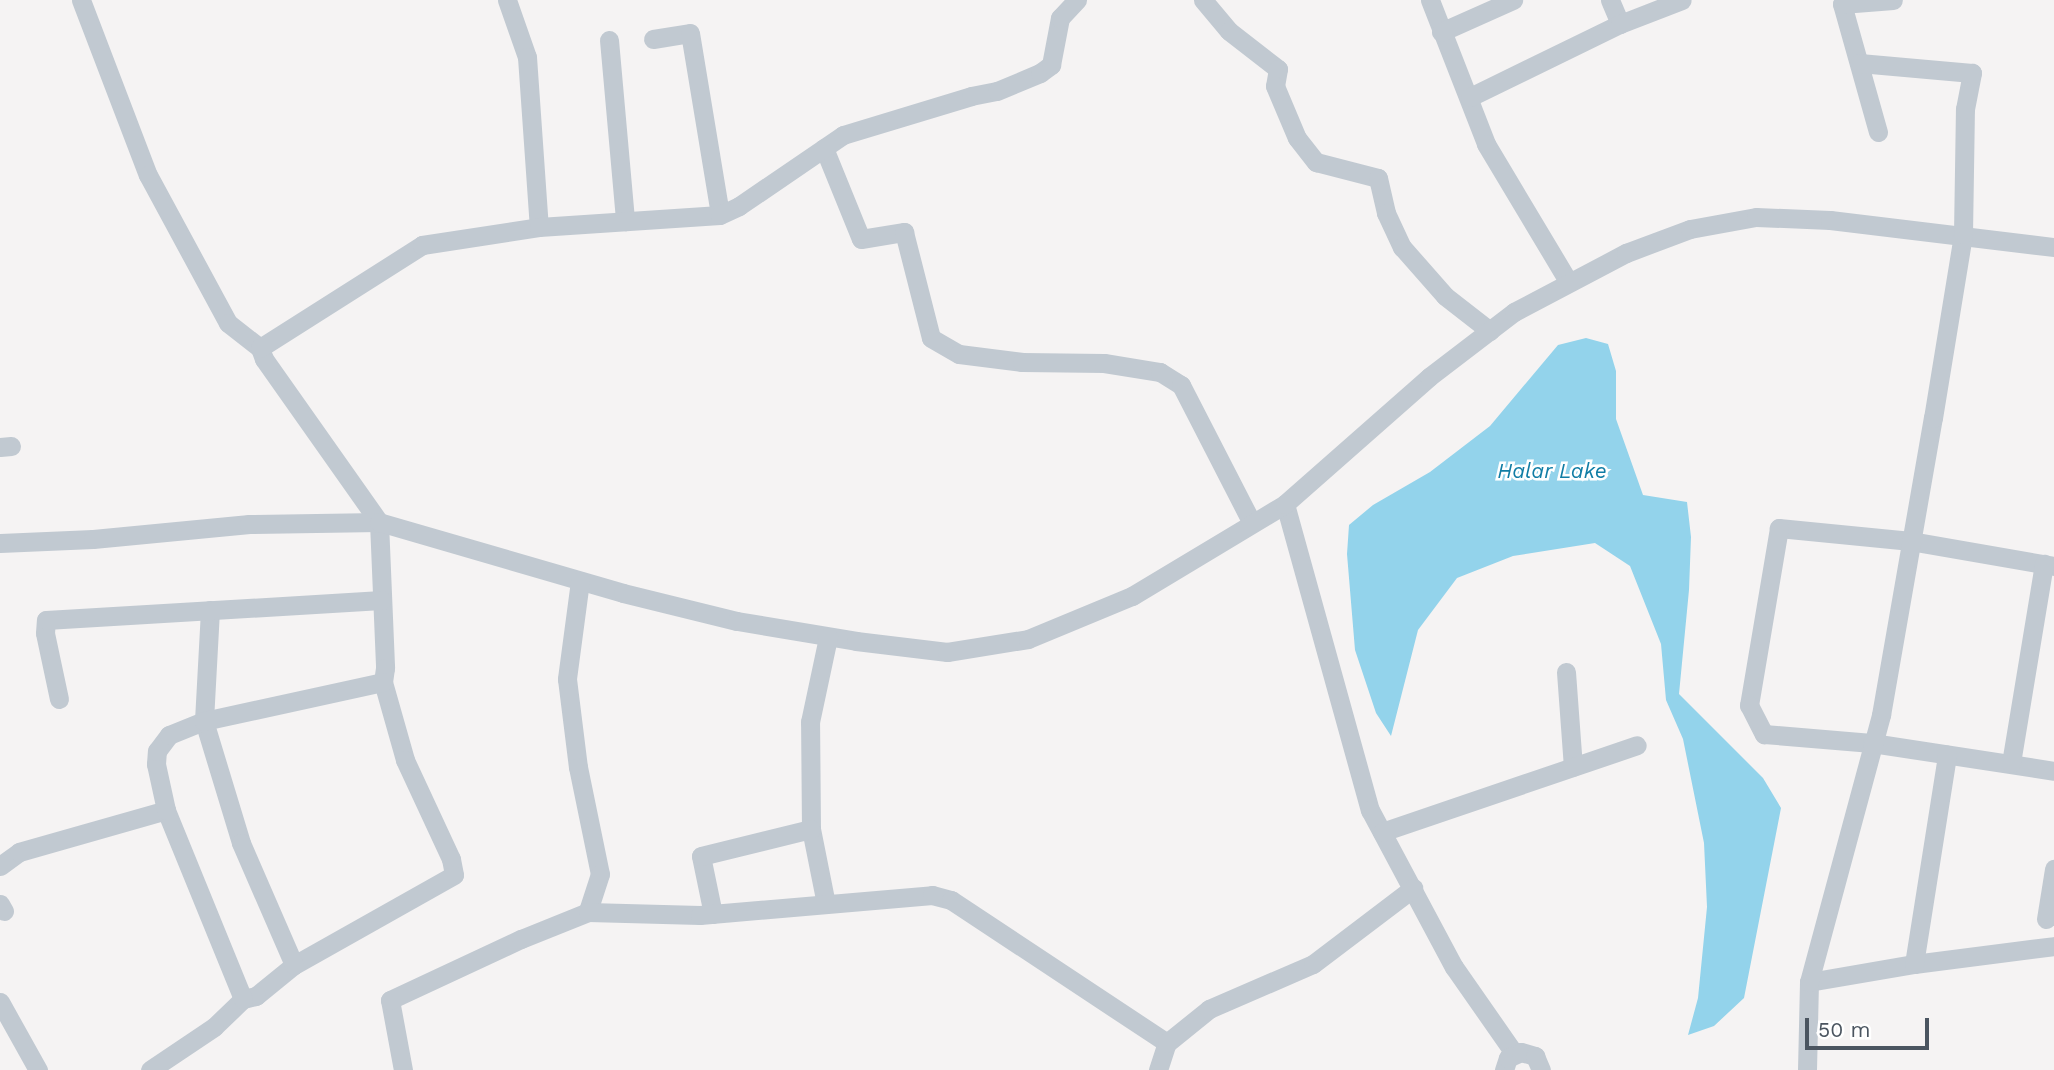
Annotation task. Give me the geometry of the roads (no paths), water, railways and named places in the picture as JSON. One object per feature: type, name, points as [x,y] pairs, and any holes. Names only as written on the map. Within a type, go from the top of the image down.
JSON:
[{"type":"street","points":[[81,0],[148,175],[228,323],[260,348],[264,359],[380,522],[385,668],[383,682],[405,760],[451,859],[454,875],[294,965],[256,996],[243,999],[214,1027],[150,1070]]},
{"type":"street","points":[[507,0],[527,57],[539,227]]},
{"type":"street","points":[[260,348],[422,245],[539,227],[720,215],[739,206],[844,135],[971,96],[997,91],[1040,73],[1051,65],[1060,18],[1076,0]]},
{"type":"street","points":[[1203,0],[1229,31],[1278,69],[1275,86],[1297,138],[1316,162],[1378,178],[1386,213],[1402,247],[1445,296],[1490,331]]},
{"type":"street","points":[[1430,0],[1470,97],[1486,144],[1568,281]]},
{"type":"street","points":[[1441,32],[1513,0]]},
{"type":"street","points":[[1610,0],[1620,24]]},
{"type":"street","points":[[1470,97],[1620,24],[1682,0]]},
{"type":"street","points":[[1878,132],[1842,4],[1893,0]]},
{"type":"street","points":[[653,39],[690,33],[720,215]]},
{"type":"street","points":[[609,40],[625,221]]},
{"type":"street","points":[[1807,1070],[1808,982],[1881,715],[1962,234],[1965,109],[1972,73],[1859,63]]},
{"type":"street","points":[[824,148],[861,240],[904,232],[931,338],[959,354],[1021,362],[1104,363],[1160,372],[1181,385],[1252,523]]},
{"type":"street","points":[[0,543],[93,539],[249,524],[380,522],[580,581],[737,621],[828,637],[947,652],[1028,639],[1132,597],[1285,503],[1429,377],[1514,312],[1568,281],[1626,253],[1690,229],[1756,217],[1830,220],[2054,247]]},
{"type":"street","points":[[1285,503],[1370,810],[1454,967],[1509,1062],[1528,1053],[1535,1056],[1541,1070]]},
{"type":"street","points":[[2011,763],[2049,565],[1911,541],[1779,528],[1749,705],[1764,734],[1872,743],[2054,771]]},
{"type":"street","points":[[580,581],[567,679],[578,767],[600,874],[589,912]]},
{"type":"street","points":[[59,699],[44,633],[46,621],[381,600]]},
{"type":"street","points":[[210,610],[204,721],[242,843],[294,965]]},
{"type":"street","points":[[826,904],[811,829],[810,722],[828,637]]},
{"type":"street","points":[[1566,672],[1573,767]]},
{"type":"street","points":[[243,999],[166,810],[156,764],[157,751],[169,735],[204,721],[383,682]]},
{"type":"street","points":[[1382,832],[1637,745]]},
{"type":"street","points":[[1914,964],[1947,755]]},
{"type":"street","points":[[0,866],[19,852],[166,810]]},
{"type":"street","points":[[713,914],[701,856],[811,829]]},
{"type":"street","points":[[2046,919],[2054,869]]},
{"type":"street","points":[[1158,1070],[1167,1043],[1209,1009],[1313,964],[1413,888]]},
{"type":"street","points":[[402,1070],[390,1000],[521,939],[589,912],[713,914],[932,895],[951,900],[1167,1043]]},
{"type":"street","points":[[1808,982],[1914,964],[2054,946]]},
{"type":"street","points":[[0,1002],[38,1070]]},
{"type":"water","name":"Halar Lake","points":[[1586,338],[1608,344],[1616,371],[1616,419],[1643,495],[1687,502],[1691,537],[1689,590],[1679,694],[1763,778],[1781,808],[1744,998],[1714,1026],[1688,1035],[1698,998],[1707,907],[1704,843],[1683,739],[1666,700],[1661,644],[1630,566],[1595,543],[1513,556],[1457,578],[1418,630],[1391,736],[1376,713],[1355,650],[1347,554],[1349,525],[1373,505],[1430,472],[1490,426],[1558,345]]}]
